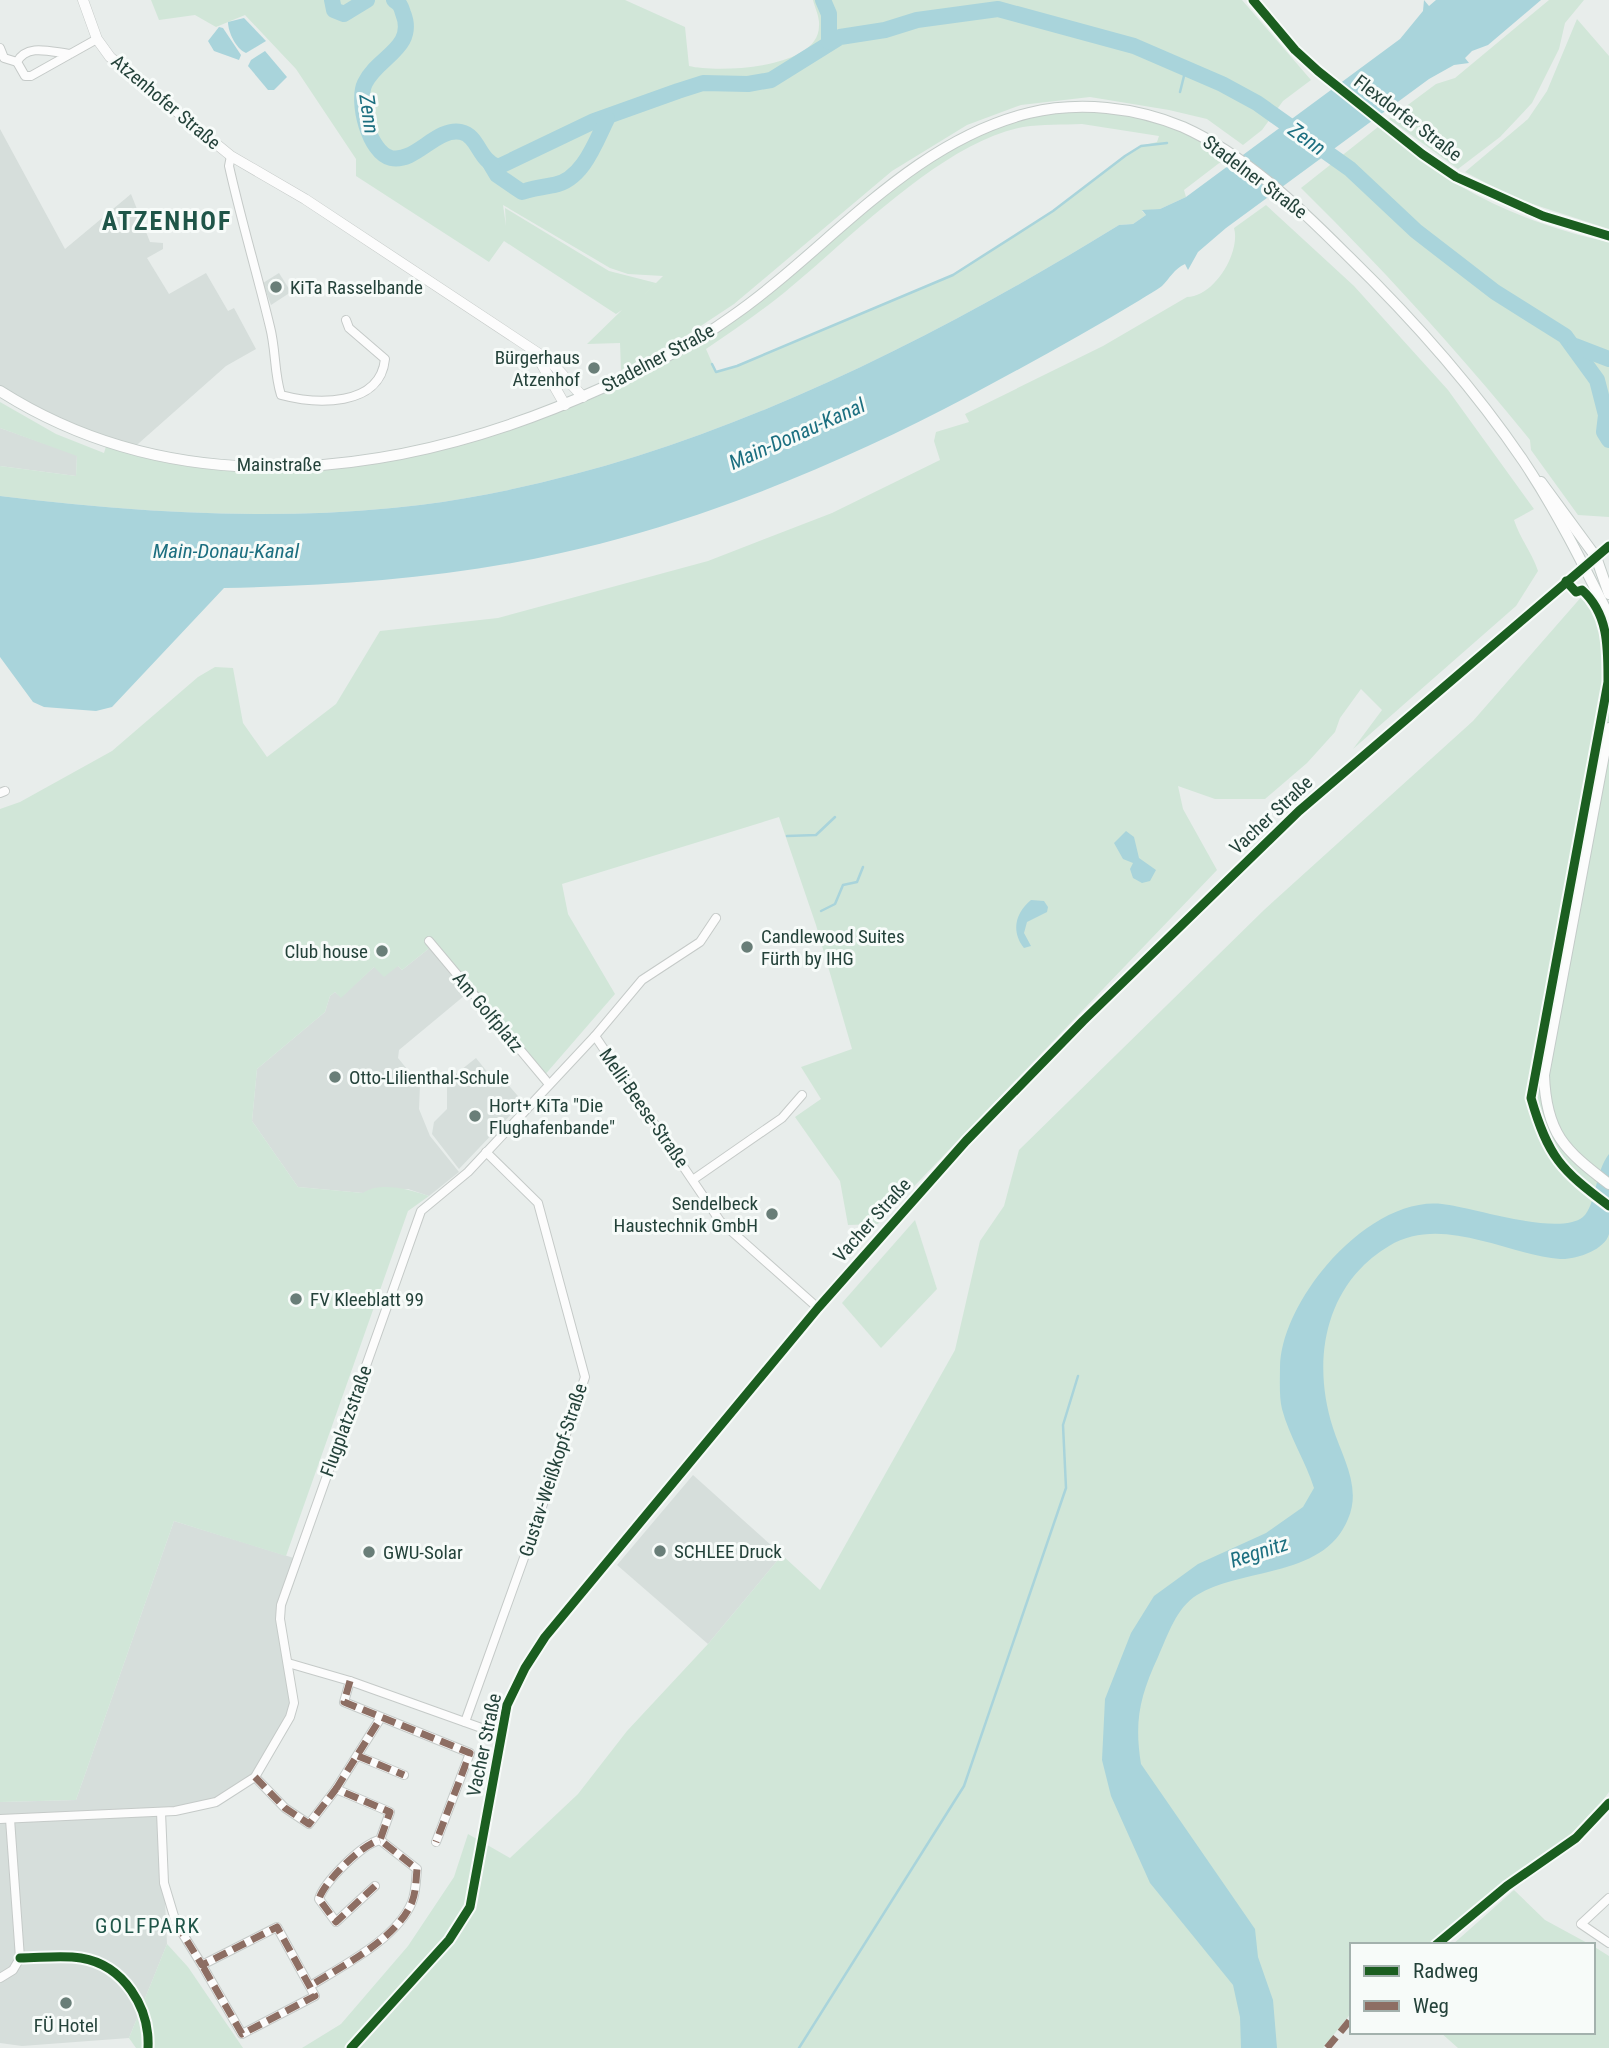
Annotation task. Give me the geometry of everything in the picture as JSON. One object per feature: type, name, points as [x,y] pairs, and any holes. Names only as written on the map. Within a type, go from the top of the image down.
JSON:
[{"type":"main road","name":"Stadelner Straße","points":[[565,405],[689,345],[733,316],[897,181],[964,137],[1026,114],[1070,107],[1102,107],[1135,112],[1192,132],[1231,154],[1297,205],[1389,295],[1450,364],[1527,467],[1559,503],[1596,557],[1609,594]]},
{"type":"main road","name":"Mainstraße","points":[[0,391],[63,426],[130,451],[208,463],[260,466],[322,465],[407,453],[518,424],[565,405]]},
{"type":"main road","name":"Stadelner Straße","points":[[1527,467],[1609,617]]},
{"type":"main road","points":[[1609,728],[1544,1075],[1545,1107],[1555,1132],[1587,1168],[1609,1184]]},
{"type":"street","name":"Atzenhofer Straße","points":[[83,0],[97,39],[110,57],[232,156],[229,166],[248,252],[271,330],[274,375],[281,396],[302,401],[352,398],[375,382],[384,368],[385,359],[349,328],[346,320]]},
{"type":"street","name":"Flexdorfer Straße","points":[[1252,0],[1295,50],[1318,71],[1422,154],[1456,177],[1543,216],[1609,236]]},
{"type":"street","points":[[0,48],[4,58],[17,62],[25,76],[32,76],[97,39]]},
{"type":"street","points":[[17,62],[21,54],[28,50],[69,54]]},
{"type":"street","name":"Stadelner Straße","points":[[232,156],[304,199],[550,361],[583,397]]},
{"type":"street","name":"Stadelner Straße","points":[[534,352],[565,405]]},
{"type":"street","name":"Vacher Straße","points":[[351,2048],[449,1940],[470,1907],[501,1735],[511,1696],[545,1637],[818,1308],[967,1142],[1166,938],[1299,811],[1609,547]]},
{"type":"street","name":"Flugplatzstraße","points":[[0,1819],[161,1812],[215,1802],[255,1777],[290,1717],[294,1703],[280,1619],[281,1605],[421,1211],[468,1172],[548,1083],[595,1036],[642,980],[700,942],[716,918]]},
{"type":"street","name":"Am Golfplatz","points":[[429,941],[548,1083]]},
{"type":"street","name":"Melli-Beese-Straße","points":[[595,1036],[720,1221],[818,1308]]},
{"type":"street","name":"Melli-Beese-Straße","points":[[694,1179],[782,1118],[802,1095]]},
{"type":"street","name":"Gustav-Weißkopf-Straße","points":[[465,1722],[585,1377],[538,1203],[486,1152]]},
{"type":"street","points":[[288,1663],[501,1735]]},
{"type":"street","points":[[350,1682],[344,1702],[380,1719],[470,1753],[436,1842]]},
{"type":"street","points":[[255,1777],[285,1808],[309,1824],[336,1789],[380,1719]]},
{"type":"street","points":[[358,1756],[404,1775]]},
{"type":"street","points":[[336,1789],[390,1812],[380,1840]]},
{"type":"street","points":[[161,1812],[164,1883],[176,1923],[242,2034],[315,1996],[277,1927],[202,1965]]},
{"type":"street","points":[[0,1978],[13,1970],[20,1958],[10,1819]]},
{"type":"street","points":[[375,1886],[336,1922],[319,1899],[322,1889],[367,1843],[380,1840]]},
{"type":"street","points":[[310,1986],[374,1947],[412,1902],[417,1869],[380,1840]]},
{"type":"street","points":[[1609,1898],[1581,1923],[1609,1943]]},
{"type":"shaded area","points":[[0,129],[65,249],[131,194],[150,242],[163,243],[163,249],[147,258],[169,294],[206,273],[228,311],[234,308],[256,349],[226,366],[130,451],[0,391]]},
{"type":"shaded area","name":"KiTa Rasselbande","points":[[279,273],[291,292],[271,305],[263,283]]},
{"type":"shaded area","points":[[0,428],[77,455],[76,476],[0,466]]},
{"type":"shaded area","name":"Otto-Lilienthal-Schule","points":[[432,946],[470,991],[399,1050],[398,1058],[420,1085],[419,1109],[430,1136],[459,1172],[429,1196],[408,1189],[363,1193],[298,1187],[252,1121],[257,1069],[325,1012],[330,996],[335,992],[341,997],[374,967],[398,966],[402,970]]},
{"type":"shaded area","name":"Hort+ KiTa \"Die Flughafenbande\"","points":[[476,1058],[493,1079],[500,1075],[523,1102],[459,1169],[432,1134],[434,1122],[447,1109],[447,1081]]},
{"type":"shaded area","points":[[693,1475],[782,1555],[708,1644],[617,1565]]},
{"type":"shaded area","points":[[174,1521],[297,1559],[281,1605],[294,1703],[255,1777],[215,1802],[161,1813],[167,1944],[129,2038],[22,2046],[0,2043],[0,1802],[76,1800]]},
{"type":"green space","points":[[151,0],[625,0],[685,27],[689,66],[722,69],[765,65],[803,51],[815,40],[819,26],[813,0],[1242,0],[1311,80],[1283,101],[1262,130],[1243,145],[1207,119],[1090,97],[1021,105],[967,125],[892,171],[734,304],[669,347],[621,370],[620,343],[587,344],[622,310],[616,314],[504,241],[489,262],[356,176],[356,159],[296,69],[245,15],[216,27],[195,15],[159,20]],"holes":[[[503,205],[610,268],[628,274],[663,276],[656,283],[609,271],[505,208],[506,226]]]},
{"type":"green space","points":[[1549,0],[1584,0],[1565,23],[1559,49],[1532,103],[1500,137],[1458,169],[1389,119],[1436,84],[1455,78]]},
{"type":"green space","points":[[1577,19],[1609,56],[1609,229],[1517,199],[1465,172],[1528,119],[1547,91]]},
{"type":"green space","points":[[1070,107],[1168,121],[1231,154],[1184,190],[1186,197],[1160,209],[1142,211],[1146,215],[1133,224],[1119,225],[956,319],[870,362],[783,402],[695,437],[604,466],[513,489],[420,505],[315,513],[157,511],[0,496],[0,466],[76,476],[77,456],[0,428],[0,402],[56,434],[104,453],[107,443],[167,457],[322,465],[518,424],[689,345],[897,181],[990,125]],"holes":[[[1082,124],[1159,136],[1157,142],[1141,146],[1125,156],[1052,211],[953,275],[737,366],[716,372],[706,349],[780,296],[927,173],[960,152],[992,136],[1038,125]]]},
{"type":"green space","points":[[1378,127],[1440,174],[1497,205],[1571,233],[1609,242],[1609,355],[1587,356],[1609,362],[1609,517],[1578,515],[1531,450],[1530,440],[1475,374],[1390,279],[1301,188]]},
{"type":"green space","points":[[1266,205],[1354,286],[1448,390],[1534,509],[1514,520],[1538,571],[1516,606],[1353,749],[1382,710],[1361,689],[1340,718],[1335,732],[1307,763],[1265,799],[1215,799],[1178,786],[1183,809],[1217,870],[878,1224],[848,1225],[840,1181],[795,1117],[821,1099],[801,1067],[852,1049],[816,925],[779,817],[562,884],[568,914],[615,994],[543,1077],[432,946],[402,970],[398,966],[384,977],[374,967],[341,998],[335,992],[330,996],[325,1012],[257,1069],[252,1121],[298,1187],[363,1193],[370,1189],[387,1187],[429,1196],[408,1211],[286,1556],[174,1521],[76,1800],[0,1802],[0,809],[20,802],[112,751],[198,677],[215,667],[233,668],[243,723],[267,757],[336,704],[380,631],[498,618],[708,561],[832,513],[940,460],[934,441],[936,432],[969,422],[965,414],[1103,346],[1187,297],[1207,290],[1223,272],[1229,260],[1235,238],[1234,228]]},
{"type":"green space","points":[[1583,595],[1600,624],[1609,619],[1609,1792],[1587,1822],[1503,1885],[1434,1943],[1350,1943],[1350,2014],[1323,2048],[302,2048],[341,2024],[408,1946],[454,1877],[468,1834],[510,1858],[578,1794],[627,1731],[708,1644],[782,1555],[820,1590],[955,1350],[980,1241],[1004,1206],[1019,1150],[1264,910],[1473,721]]},
{"type":"green space","points":[[915,1220],[937,1289],[881,1348],[842,1303]]},
{"type":"green space","points":[[1514,1890],[1545,1920],[1587,1943],[1454,1943]]},
{"type":"green space","points":[[167,1944],[188,1967],[243,2048],[136,2048],[129,2038]]},
{"type":"green space","points":[[1595,1947],[1609,1956],[1609,2048],[1458,2048],[1442,2034],[1595,2034]]},
{"type":"water","name":"Main-Donau-Kanal","points":[[1424,0],[1429,6],[1436,0],[1541,0],[1488,45],[1472,51],[1465,58],[1469,63],[1454,65],[1429,79],[1226,228],[1198,252],[1188,270],[1185,264],[1181,266],[1160,288],[1098,325],[921,421],[821,467],[719,507],[666,525],[561,553],[436,575],[309,585],[224,588],[112,707],[96,711],[44,707],[33,702],[0,657],[0,496],[157,511],[262,514],[367,510],[420,505],[513,489],[604,466],[695,437],[783,402],[870,362],[956,319],[1119,225],[1133,224],[1146,215],[1142,210],[1160,209],[1186,197],[1400,39],[1423,11]]},
{"type":"water","points":[[244,18],[266,41],[246,53],[233,40],[228,22]]},
{"type":"water","points":[[219,27],[223,28],[241,55],[239,60],[214,51],[208,41]]},
{"type":"water","points":[[265,51],[287,77],[274,90],[268,90],[248,66],[251,60]]},
{"type":"water","points":[[1126,831],[1134,837],[1139,858],[1156,870],[1150,881],[1142,883],[1133,878],[1130,869],[1133,863],[1123,859],[1114,843]]},
{"type":"water","points":[[1031,900],[1044,901],[1048,907],[1047,912],[1027,922],[1024,933],[1031,946],[1024,948],[1016,929],[1021,911]]},
{"type":"water","name":"Regnitz","points":[[1609,1154],[1609,1234],[1602,1245],[1589,1253],[1560,1259],[1474,1239],[1431,1234],[1409,1237],[1389,1246],[1367,1262],[1350,1281],[1337,1302],[1329,1326],[1323,1376],[1326,1402],[1352,1484],[1352,1507],[1348,1519],[1337,1538],[1321,1552],[1302,1562],[1216,1586],[1190,1600],[1173,1623],[1152,1671],[1140,1709],[1138,1735],[1141,1764],[1255,1929],[1258,1957],[1273,2000],[1277,2048],[1241,2048],[1240,2017],[1233,1985],[1150,1883],[1111,1796],[1102,1760],[1105,1699],[1131,1633],[1154,1596],[1198,1564],[1266,1533],[1303,1507],[1314,1488],[1282,1409],[1280,1367],[1284,1340],[1295,1312],[1312,1283],[1334,1257],[1359,1234],[1386,1217],[1414,1206],[1442,1204],[1536,1222],[1571,1222],[1583,1217],[1591,1205],[1601,1169]]},
{"type":"waterway","name":"Zenn","points":[[332,0],[334,10],[344,14],[367,0]]},
{"type":"waterway","name":"Zenn","points":[[394,0],[402,11],[406,25],[405,35],[394,51],[371,74],[363,91],[363,113],[376,147],[391,158],[400,158],[418,151],[443,135],[461,132],[472,138],[486,159],[498,167],[594,121],[678,91],[703,83],[748,84],[771,80],[840,37],[885,30],[917,20],[998,9],[1134,46],[1222,84],[1257,103],[1350,169],[1416,231],[1495,292],[1565,336],[1597,380],[1606,415],[1604,432],[1609,440]]},
{"type":"waterway","name":"Zenn","points":[[823,0],[829,14],[829,42]]},
{"type":"waterway","points":[[1180,92],[1186,68]]},
{"type":"waterway","name":"Zenn","points":[[491,165],[497,175],[522,192],[564,182],[581,168],[607,119]]},
{"type":"waterway","points":[[712,364],[716,372],[737,366],[953,275],[1053,211],[1141,146],[1167,143]]},
{"type":"waterway","name":"Zenn","points":[[1575,346],[1609,359]]},
{"type":"waterway","points":[[787,836],[816,835],[835,817]]},
{"type":"waterway","points":[[821,911],[835,904],[843,885],[857,882],[863,867]]},
{"type":"waterway","points":[[799,2048],[964,1786],[1066,1488],[1063,1425],[1078,1376]]},
{"type":"marked path","points":[[350,1681],[344,1702],[470,1753],[436,1842]]},
{"type":"marked path","points":[[336,1789],[380,1719]]},
{"type":"marked path","points":[[358,1756],[404,1775]]},
{"type":"marked path","points":[[255,1777],[285,1808],[309,1824],[336,1789],[390,1812],[380,1840],[417,1869],[412,1902],[394,1928],[382,1940],[310,1986]]},
{"type":"marked path","points":[[375,1886],[336,1922],[319,1899],[328,1883],[345,1865],[372,1843],[380,1840]]},
{"type":"marked path","points":[[176,1923],[202,1965],[277,1927],[315,1996],[242,2034],[202,1965]]},
{"type":"marked path","points":[[1327,2048],[1350,2020]]},
{"type":"cycle path","points":[[1253,0],[1295,50],[1318,71],[1422,154],[1456,177],[1543,216],[1609,236]]},
{"type":"cycle path","points":[[351,2048],[449,1940],[470,1907],[507,1705],[525,1668],[545,1637],[818,1308],[966,1141],[1083,1021],[1299,811],[1609,546]]},
{"type":"cycle path","points":[[1566,581],[1576,592],[1582,590],[1591,599],[1602,621],[1607,645],[1608,682],[1531,1098],[1544,1135],[1558,1161],[1609,1206]]},
{"type":"cycle path","points":[[1438,1943],[1507,1886],[1576,1838],[1609,1803]]},
{"type":"cycle path","points":[[20,1958],[81,1958],[110,1969],[122,1979],[139,2004],[148,2048]]},
{"type":"place","name":"KiTa Rasselbande","points":[[276,287]]},
{"type":"place","name":"Bürgerhaus Atzenhof","points":[[594,368]]},
{"type":"place","name":"Candlewood Suites Fürth by IHG","points":[[747,947]]},
{"type":"place","name":"Club house","points":[[382,951]]},
{"type":"place","name":"Otto-Lilienthal-Schule","points":[[335,1077]]},
{"type":"place","name":"Hort+ KiTa \"Die Flughafenbande\"","points":[[475,1116]]},
{"type":"place","name":"Sendelbeck Haustechnik GmbH","points":[[772,1214]]},
{"type":"place","name":"FV Kleeblatt 99","points":[[296,1299]]},
{"type":"place","name":"SCHLEE Druck","points":[[660,1551]]},
{"type":"place","name":"GWU-Solar","points":[[369,1552]]},
{"type":"place","name":"FÜ Hotel","points":[[66,2003]]},
{"type":"district","name":"ATZENHOF","points":[[167,221]]},
{"type":"district","name":"GOLFPARK","points":[[148,1926]]}]
